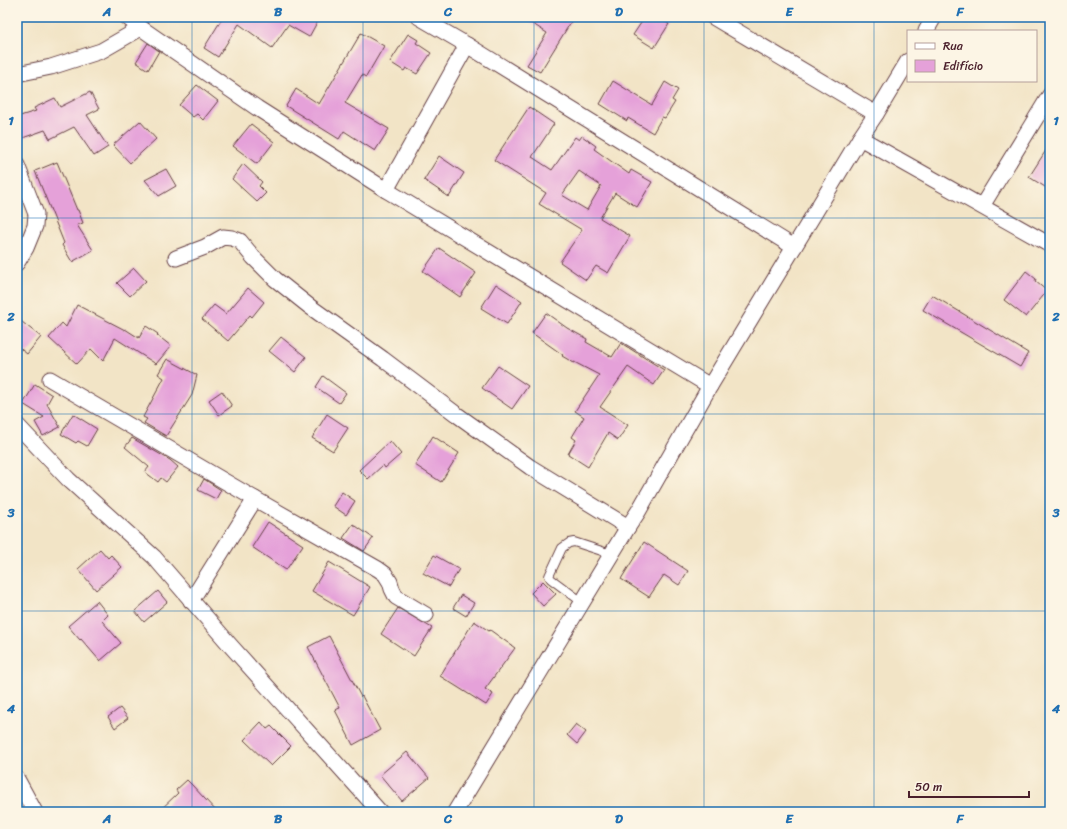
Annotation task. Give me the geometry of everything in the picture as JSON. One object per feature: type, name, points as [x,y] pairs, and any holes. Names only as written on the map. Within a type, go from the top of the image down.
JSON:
[{"type":"street","points":[[127,17],[257,108],[386,190],[710,386]]},
{"type":"street","points":[[419,17],[794,246]]},
{"type":"street","points":[[713,17],[876,114]]},
{"type":"street","points":[[927,30],[934,17]]},
{"type":"street","points":[[17,74],[51,67],[102,52],[141,28]]},
{"type":"street","points":[[386,190],[467,45]]},
{"type":"street","points":[[455,812],[638,512],[710,386],[794,246],[907,63]]},
{"type":"street","points":[[982,206],[1050,95]]},
{"type":"street","points":[[860,138],[1050,245]]},
{"type":"street","points":[[17,165],[36,214],[36,226],[17,263]]},
{"type":"street","points":[[176,258],[205,247],[223,237],[240,241],[253,257],[275,279],[309,306],[530,467],[628,527]]},
{"type":"street","points":[[50,379],[378,569],[385,574],[396,597],[426,615]]},
{"type":"street","points":[[17,425],[68,479],[154,557],[191,601],[380,812]]},
{"type":"street","points":[[191,601],[255,499]]},
{"type":"street","points":[[17,779],[35,812]]},
{"type":"lane","points":[[582,602],[551,580],[549,576],[562,548],[569,543],[574,542],[611,554]]},
{"type":"building","points":[[223,17],[320,17],[309,37],[288,25],[272,48],[239,24],[218,57],[204,48]]},
{"type":"building","points":[[522,17],[574,17],[540,72],[527,65],[547,33]]},
{"type":"building","points":[[645,17],[657,17],[669,24],[654,48],[633,35]]},
{"type":"building","points":[[361,33],[384,46],[366,77],[362,75],[345,103],[389,129],[375,151],[344,131],[339,139],[286,106],[296,89],[319,104]]},
{"type":"building","points":[[408,34],[418,40],[416,43],[431,53],[417,74],[406,68],[404,71],[390,62]]},
{"type":"building","points":[[148,43],[159,51],[148,70],[136,62]]},
{"type":"building","points":[[613,81],[652,105],[665,82],[678,90],[672,100],[675,102],[665,118],[662,117],[653,133],[628,118],[627,121],[600,104]]},
{"type":"building","points":[[197,85],[218,101],[203,120],[197,114],[193,117],[179,105]]},
{"type":"building","points":[[90,92],[99,109],[87,115],[108,147],[94,156],[74,127],[50,139],[45,130],[17,140],[17,117],[36,111],[34,108],[55,98],[60,107]]},
{"type":"building","points":[[529,107],[554,124],[532,157],[552,170],[575,137],[579,140],[582,136],[596,146],[594,149],[629,174],[631,170],[652,182],[637,207],[615,193],[600,218],[630,236],[608,273],[596,266],[586,280],[560,262],[582,230],[539,204],[546,193],[494,160]],"holes":[[[579,171],[601,186],[587,210],[562,195]]]},
{"type":"building","points":[[140,121],[156,139],[130,163],[113,145]]},
{"type":"building","points":[[251,124],[274,142],[257,164],[233,146]]},
{"type":"building","points":[[1050,144],[1050,190],[1029,177]]},
{"type":"building","points":[[439,156],[464,173],[449,197],[424,180]]},
{"type":"building","points":[[57,162],[83,223],[77,225],[93,250],[72,262],[62,245],[64,243],[35,171]]},
{"type":"building","points":[[243,164],[262,182],[259,186],[266,193],[257,202],[232,179]]},
{"type":"building","points":[[166,169],[176,186],[159,196],[145,180]]},
{"type":"building","points":[[439,248],[476,273],[460,297],[423,271]]},
{"type":"building","points":[[134,268],[146,281],[130,296],[117,283]]},
{"type":"building","points":[[1026,271],[1047,291],[1026,317],[1004,300]]},
{"type":"building","points":[[496,284],[522,301],[507,324],[481,308]]},
{"type":"building","points":[[248,288],[264,302],[252,317],[250,315],[228,341],[202,319],[214,305],[226,314]]},
{"type":"building","points":[[932,295],[1028,353],[1020,367],[923,310]]},
{"type":"building","points":[[77,305],[125,329],[139,338],[146,326],[158,334],[157,335],[171,346],[156,364],[115,338],[103,361],[91,349],[77,364],[49,338],[62,323],[66,327]]},
{"type":"building","points":[[546,313],[567,328],[587,339],[586,342],[612,357],[621,343],[664,370],[654,385],[628,367],[600,407],[628,425],[618,440],[608,433],[588,467],[568,454],[576,440],[572,437],[584,417],[575,411],[599,375],[562,356],[563,355],[532,333]]},
{"type":"building","points":[[17,318],[41,337],[27,354],[17,346]]},
{"type":"building","points":[[281,337],[306,357],[295,372],[269,351]]},
{"type":"building","points":[[167,359],[197,375],[192,395],[166,436],[144,423],[147,419],[143,417],[164,378],[158,374]]},
{"type":"building","points":[[498,366],[528,386],[512,409],[482,388]]},
{"type":"building","points":[[323,376],[346,393],[339,403],[316,387]]},
{"type":"building","points":[[35,384],[52,395],[47,404],[60,427],[43,436],[35,422],[44,417],[23,404]]},
{"type":"building","points":[[222,391],[232,406],[219,415],[209,400]]},
{"type":"building","points":[[73,414],[97,429],[87,446],[78,441],[76,443],[61,434]]},
{"type":"building","points":[[327,414],[348,428],[333,451],[312,438]]},
{"type":"building","points":[[433,436],[459,453],[441,482],[415,465]]},
{"type":"building","points":[[132,438],[170,460],[178,467],[166,482],[161,478],[158,482],[145,472],[149,467],[125,447]]},
{"type":"building","points":[[390,441],[401,454],[385,468],[383,465],[368,479],[359,470]]},
{"type":"building","points":[[204,479],[221,490],[216,499],[198,490]]},
{"type":"building","points":[[342,492],[355,501],[346,515],[333,506]]},
{"type":"building","points":[[268,522],[303,545],[286,570],[252,547]]},
{"type":"building","points":[[353,524],[373,538],[364,551],[343,538]]},
{"type":"building","points":[[644,542],[688,571],[679,585],[664,575],[649,597],[621,579]]},
{"type":"building","points":[[100,549],[108,558],[111,555],[122,567],[96,590],[78,569]]},
{"type":"building","points":[[434,555],[459,569],[449,587],[423,573]]},
{"type":"building","points":[[329,562],[370,587],[353,615],[312,591]]},
{"type":"building","points":[[543,581],[556,594],[543,606],[531,593]]},
{"type":"building","points":[[158,591],[167,602],[144,622],[135,611]]},
{"type":"building","points":[[461,595],[474,603],[466,616],[453,608]]},
{"type":"building","points":[[97,601],[108,615],[102,621],[121,643],[100,661],[68,626]]},
{"type":"building","points":[[398,608],[432,628],[414,656],[381,634]]},
{"type":"building","points":[[474,621],[489,631],[490,630],[515,648],[485,689],[493,694],[486,705],[440,676]]},
{"type":"building","points":[[329,636],[380,730],[353,745],[335,710],[340,708],[308,647]]},
{"type":"building","points":[[120,708],[128,718],[115,728],[108,717]]},
{"type":"building","points":[[261,722],[267,729],[271,726],[291,746],[271,766],[244,740]]},
{"type":"building","points":[[576,724],[586,732],[577,744],[567,735]]},
{"type":"building","points":[[407,752],[429,778],[402,801],[380,775]]},
{"type":"building","points":[[187,780],[217,812],[158,812],[178,793],[176,790]]}]
